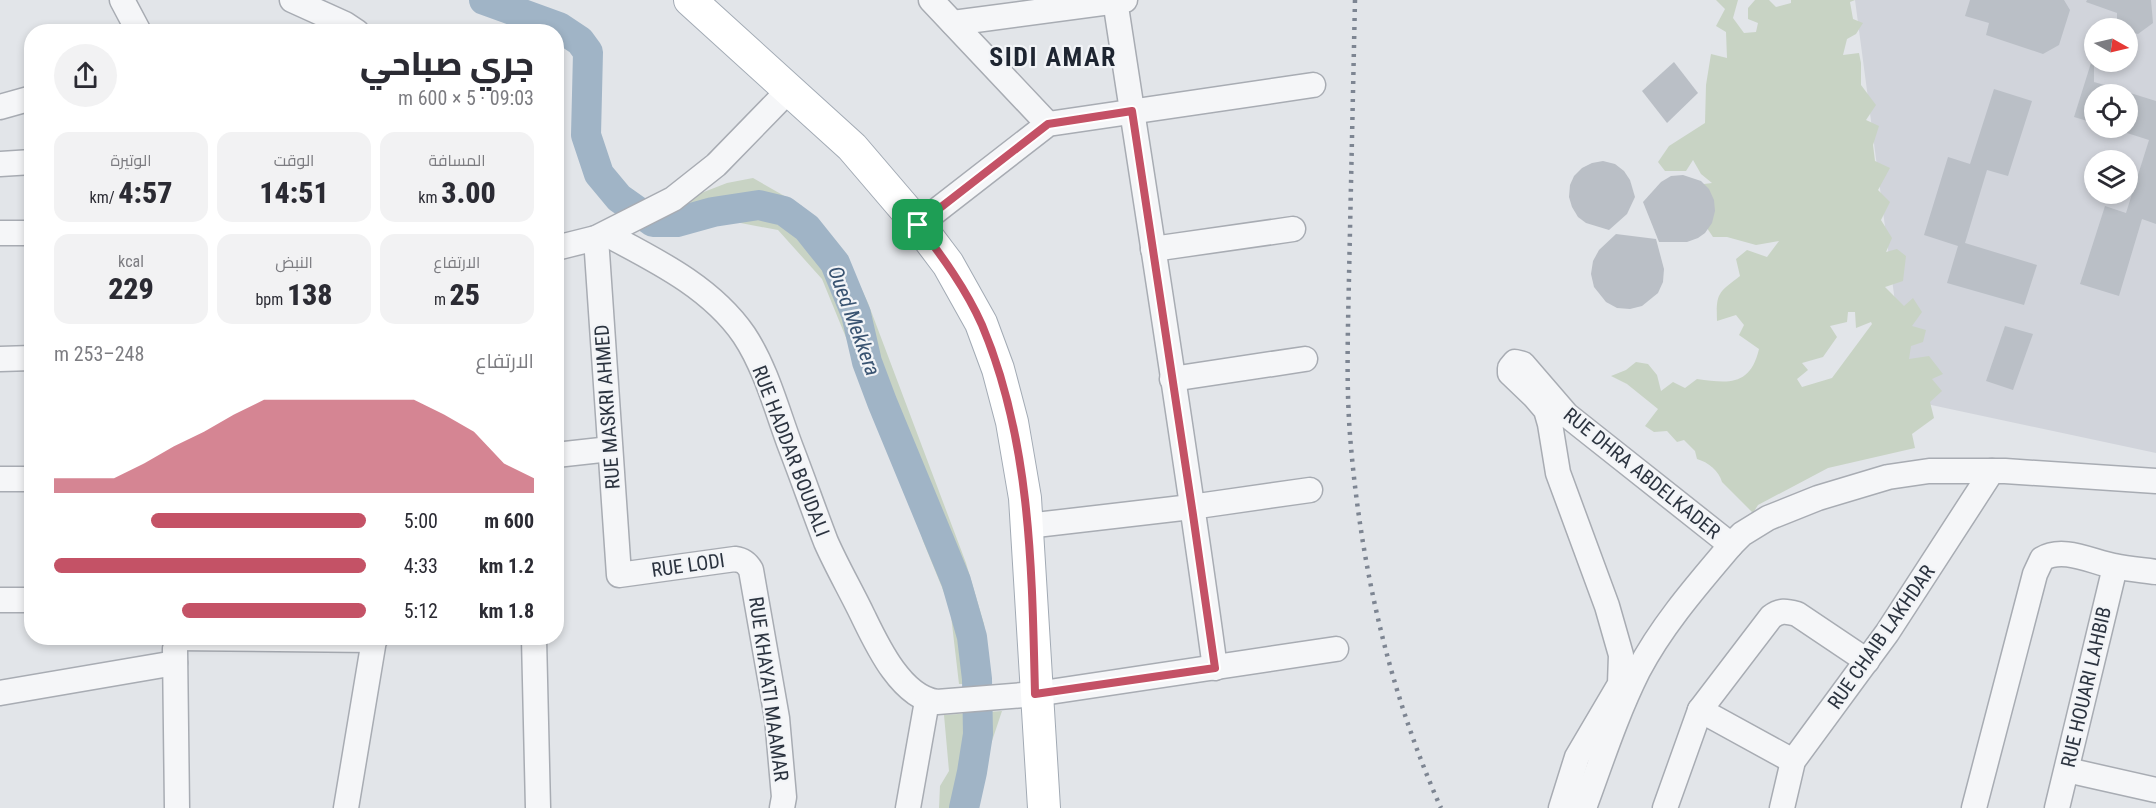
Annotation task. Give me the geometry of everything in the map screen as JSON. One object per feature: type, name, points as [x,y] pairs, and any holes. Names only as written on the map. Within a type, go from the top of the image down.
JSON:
[{"type":"main road","points":[[690,0],[852,147],[948,264],[975,313],[998,369],[1012,422],[1025,498],[1032,587],[1022,695],[1044,808]]},
{"type":"street","points":[[122,0],[135,24]]},
{"type":"street","points":[[292,0],[341,24]]},
{"type":"street","points":[[931,0],[1048,124]]},
{"type":"street","points":[[953,23],[1119,1],[1132,111],[1215,668]]},
{"type":"street","points":[[918,225],[1048,124],[1314,85]]},
{"type":"street","points":[[564,246],[608,233],[673,199],[716,165],[790,89]]},
{"type":"street","points":[[0,107],[24,100]]},
{"type":"street","points":[[0,164],[24,162]]},
{"type":"street","points":[[1153,249],[1293,229]]},
{"type":"street","points":[[0,233],[24,233]]},
{"type":"street","name":"RUE MASKRI AHMED","points":[[608,233],[610,449],[619,575]]},
{"type":"street","name":"RUE HADDAR BOUDALI","points":[[608,233],[696,287],[722,308],[745,336],[763,374],[827,544],[878,646],[903,681],[918,696],[932,701]]},
{"type":"street","points":[[0,359],[24,358]]},
{"type":"street","points":[[1172,379],[1305,360]]},
{"type":"street","name":"RUE DHRA ABDELKADER","points":[[1561,808],[1577,757],[1620,684],[1621,655],[1607,606],[1558,473],[1554,412],[1731,545]]},
{"type":"street","points":[[564,453],[610,449]]},
{"type":"street","points":[[1584,808],[1638,671],[1660,634],[1731,545],[1742,534],[1768,518],[1818,498],[1888,477],[1929,471],[1992,471],[2156,480]]},
{"type":"street","name":"RUE CHAIB LAKHDAR","points":[[1782,808],[1793,761],[1867,661],[1992,471]]},
{"type":"street","points":[[0,479],[24,479]]},
{"type":"street","points":[[1027,526],[1311,490]]},
{"type":"street","points":[[1974,808],[2038,565],[2042,559],[2056,553],[2078,556],[2115,567],[2156,573]]},
{"type":"street","name":"RUE LODI","points":[[619,575],[735,559],[741,559],[751,570]]},
{"type":"street","name":"RUE HOUARI LAHBIB","points":[[2057,808],[2115,567]]},
{"type":"street","name":"RUE KHAYATI MAAMAR","points":[[751,570],[777,718],[784,797],[782,808]]},
{"type":"street","points":[[0,600],[24,600]]},
{"type":"street","points":[[1665,808],[1700,710],[1778,611],[1785,610],[1797,614],[1867,661]]},
{"type":"street","points":[[175,645],[177,808]]},
{"type":"street","points":[[346,808],[374,645]]},
{"type":"street","points":[[534,645],[538,808]]},
{"type":"street","points":[[908,808],[932,701],[1022,695],[1336,650]]},
{"type":"street","points":[[0,693],[175,663]]},
{"type":"street","points":[[1700,710],[1793,761]]},
{"type":"street","points":[[2067,770],[2156,790]]},
{"type":"shaded area","points":[[1855,0],[2156,0],[2156,453],[1908,400]]},
{"type":"green space","points":[[1716,0],[1738,0],[1733,18],[1744,33],[1756,32],[1758,23],[1748,19],[1748,8],[1755,0],[1769,0],[1776,7],[1791,3],[1791,0],[1855,0],[1850,2],[1853,19],[1863,23],[1856,34],[1847,39],[1843,55],[1859,53],[1861,85],[1876,105],[1866,120],[1879,126],[1873,145],[1875,161],[1890,168],[1878,190],[1890,202],[1881,220],[1892,238],[1886,252],[1897,249],[1906,256],[1903,281],[1885,287],[1904,306],[1913,298],[1922,312],[1912,326],[1926,330],[1923,342],[1911,346],[1909,359],[1929,356],[1943,374],[1932,379],[1942,391],[1930,402],[1934,418],[1912,434],[1915,448],[1828,468],[1758,505],[1753,513],[1722,482],[1712,467],[1697,459],[1695,451],[1684,440],[1677,442],[1667,431],[1654,432],[1645,426],[1658,409],[1627,384],[1611,376],[1626,370],[1636,362],[1648,364],[1657,375],[1661,391],[1673,382],[1685,388],[1697,379],[1736,380],[1750,370],[1759,349],[1739,335],[1744,325],[1736,315],[1717,321],[1718,299],[1723,290],[1740,276],[1736,259],[1747,250],[1767,257],[1779,241],[1756,245],[1727,237],[1713,237],[1701,219],[1696,185],[1712,183],[1701,174],[1693,160],[1686,171],[1665,171],[1658,162],[1669,146],[1705,123],[1706,85],[1711,54],[1727,58],[1726,32],[1716,26],[1725,9]],"holes":[[[1848,312],[1855,312],[1856,328],[1871,322],[1872,324],[1832,378],[1802,387],[1797,379],[1808,370],[1802,363],[1823,357],[1837,337],[1830,326],[1847,322]]]},
{"type":"green space","points":[[753,178],[802,206],[801,218],[810,214],[836,241],[849,262],[868,303],[966,563],[984,624],[990,680],[981,680],[980,668],[972,684],[959,684],[950,607],[923,541],[908,489],[822,279],[778,230],[730,221],[651,226],[696,195],[727,183]],"holes":[[[833,267],[859,296],[856,314],[873,342],[869,372],[888,407],[906,429],[928,504],[946,537],[967,596],[965,611],[976,617],[980,663],[970,657],[967,632],[974,621],[961,612],[957,573],[947,543],[925,512],[916,472],[900,428],[876,398],[865,370],[869,344],[850,317],[857,300],[836,286]]]},
{"type":"green space","points":[[1002,711],[977,786],[978,795],[972,808],[939,808],[940,786],[949,771],[944,715]]},
{"type":"building","points":[[1970,0],[2064,0],[2070,10],[2059,45],[2043,54],[1986,35],[1989,23],[1965,16]]},
{"type":"building","points":[[2087,0],[2151,0],[2153,23],[2138,34],[2138,18],[2117,18],[2117,13],[2086,2]]},
{"type":"building","points":[[1674,62],[1698,93],[1667,123],[1642,91]]},
{"type":"building","points":[[2088,72],[2094,72],[2094,82],[2101,84],[2084,84]]},
{"type":"building","points":[[2084,85],[2084,120],[2074,117]]},
{"type":"building","points":[[1994,89],[2032,101],[2008,176],[1987,170],[1965,243],[2037,265],[2024,305],[1947,283],[1958,246],[1924,235],[1948,157],[1970,164]]},
{"type":"building","points":[[2138,95],[2156,101],[2156,224],[2142,219],[2119,296],[2080,284],[2105,206],[2126,213],[2129,204],[2138,204],[2138,175],[2149,140],[2138,136]]},
{"type":"building","points":[[1603,161],[1615,164],[1624,171],[1630,180],[1635,197],[1627,214],[1609,230],[1586,223],[1578,217],[1569,197],[1570,185],[1574,176],[1582,168]]},
{"type":"building","points":[[1683,175],[1701,181],[1709,189],[1714,200],[1715,211],[1712,223],[1705,233],[1687,242],[1659,242],[1643,202],[1661,182],[1671,176]]},
{"type":"building","points":[[1616,234],[1656,239],[1664,269],[1663,282],[1658,293],[1642,306],[1630,309],[1617,308],[1606,302],[1594,287],[1591,274],[1593,261],[1599,250]]},
{"type":"building","points":[[2005,326],[2033,334],[2013,390],[1986,381]]},
{"type":"waterway","name":"Oued Mekkera","points":[[484,0],[551,24]]},
{"type":"waterway","name":"Oued Mekkera","points":[[564,30],[580,41],[588,52],[586,135],[599,174],[619,198],[653,222],[677,222],[713,212],[759,205],[784,211],[807,228],[835,263],[856,314],[867,362],[882,402],[956,581],[972,637],[977,679],[978,734],[964,808]]},
{"type":"railway","points":[[1355,0],[1348,356],[1350,435],[1355,483],[1369,579],[1392,673],[1406,719],[1441,808]]},
{"type":"district","name":"SIDI AMAR","points":[[1053,57]]},
{"type":"route","points":[[1132,111],[1215,668],[1035,694],[1032,587],[1025,498],[1012,422],[998,369],[981,323],[948,264],[918,225],[1048,124],[1132,111]]}]
